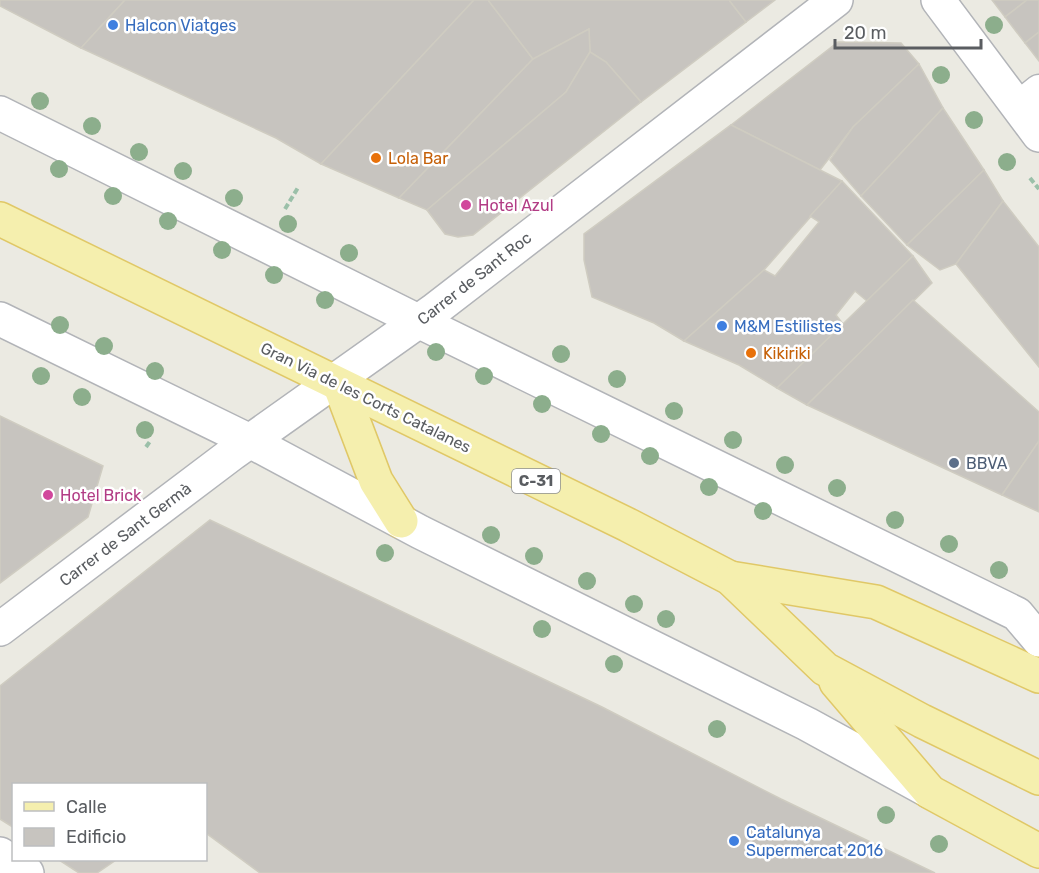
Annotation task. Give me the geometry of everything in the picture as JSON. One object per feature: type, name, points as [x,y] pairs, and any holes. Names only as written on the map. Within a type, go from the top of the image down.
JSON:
[{"type":"main road","name":"Gran Via de les Corts Catalanes","points":[[0,219],[628,525],[730,578],[825,669],[922,721],[1039,778]]},
{"type":"main road","points":[[335,384],[376,481],[401,520]]},
{"type":"main road","name":"Gran Via de les Corts Catalanes","points":[[730,578],[876,602],[1039,676]]},
{"type":"main road","points":[[825,669],[930,792],[1039,851]]},
{"type":"street","name":"Carrer de Sant Roc","points":[[250,441],[335,384],[836,0]]},
{"type":"street","points":[[938,0],[1028,98],[1039,135]]},
{"type":"street","points":[[0,113],[418,321],[1017,614],[1039,640]]},
{"type":"street","points":[[0,319],[250,441],[401,520],[807,724],[930,792]]},
{"type":"street","name":"Carrer de Sant Germà","points":[[0,629],[250,441]]},
{"type":"street","points":[[0,854],[27,873]]},
{"type":"path","points":[[282,214],[299,186]]},
{"type":"building","points":[[0,0],[125,0],[81,48],[0,6]]},
{"type":"building","points":[[125,0],[474,0],[321,164],[276,138],[81,48]]},
{"type":"building","points":[[474,0],[488,0],[533,59],[399,198],[321,164]]},
{"type":"building","points":[[488,0],[729,0],[746,22],[641,102],[606,62],[590,52],[589,29],[533,59]]},
{"type":"building","points":[[729,0],[775,0],[746,22]]},
{"type":"building","points":[[992,0],[1027,0],[1005,17]]},
{"type":"building","points":[[1027,0],[1039,0],[1039,32],[1025,43],[1005,17]]},
{"type":"building","points":[[589,29],[590,52],[566,92],[427,210],[399,198],[533,59]]},
{"type":"building","points":[[1039,32],[1039,61],[1025,43]]},
{"type":"building","points":[[838,42],[901,43],[919,64],[853,127],[820,170],[731,125]]},
{"type":"building","points":[[590,52],[606,62],[641,102],[473,235],[458,237],[445,234],[427,210],[566,92]]},
{"type":"building","points":[[919,64],[943,108],[861,196],[830,160],[853,127]]},
{"type":"building","points":[[943,108],[984,170],[907,245],[861,196]]},
{"type":"building","points":[[731,125],[842,181],[764,270],[684,341],[654,323],[592,297],[584,260],[584,234]]},
{"type":"building","points":[[984,170],[1003,201],[956,264],[940,270],[907,245]]},
{"type":"building","points":[[842,181],[913,256],[867,301],[855,291],[836,315],[843,324],[777,388],[739,365],[684,341],[764,270],[775,276],[819,222],[810,216]]},
{"type":"building","points":[[1003,201],[1039,247],[1039,367],[956,264]]},
{"type":"building","points":[[913,256],[932,283],[807,405],[777,388]]},
{"type":"building","points":[[913,300],[1039,412],[1039,441],[1002,495],[807,405]]},
{"type":"building","points":[[0,416],[103,466],[88,517],[0,583]]},
{"type":"building","points":[[1039,441],[1039,512],[1002,495]]},
{"type":"building","points":[[210,520],[602,707],[781,799],[935,873],[260,873],[207,834],[207,783],[12,783],[12,827],[0,819],[0,686]]},
{"type":"building","points":[[61,861],[115,861],[97,873],[79,873]]},
{"type":"place","name":"Halcon Viatges","points":[[113,25]]},
{"type":"place","name":"Lola Bar","points":[[376,158]]},
{"type":"place","name":"Hotel Azul","points":[[466,205]]},
{"type":"place","name":"M&M Estilistes","points":[[722,326]]},
{"type":"place","name":"Kikiriki","points":[[751,353]]},
{"type":"place","name":"BBVA","points":[[954,463]]},
{"type":"place","name":"Hotel Brick","points":[[48,495]]},
{"type":"place","name":"Catalunya Supermercat 2016","points":[[734,841]]}]
